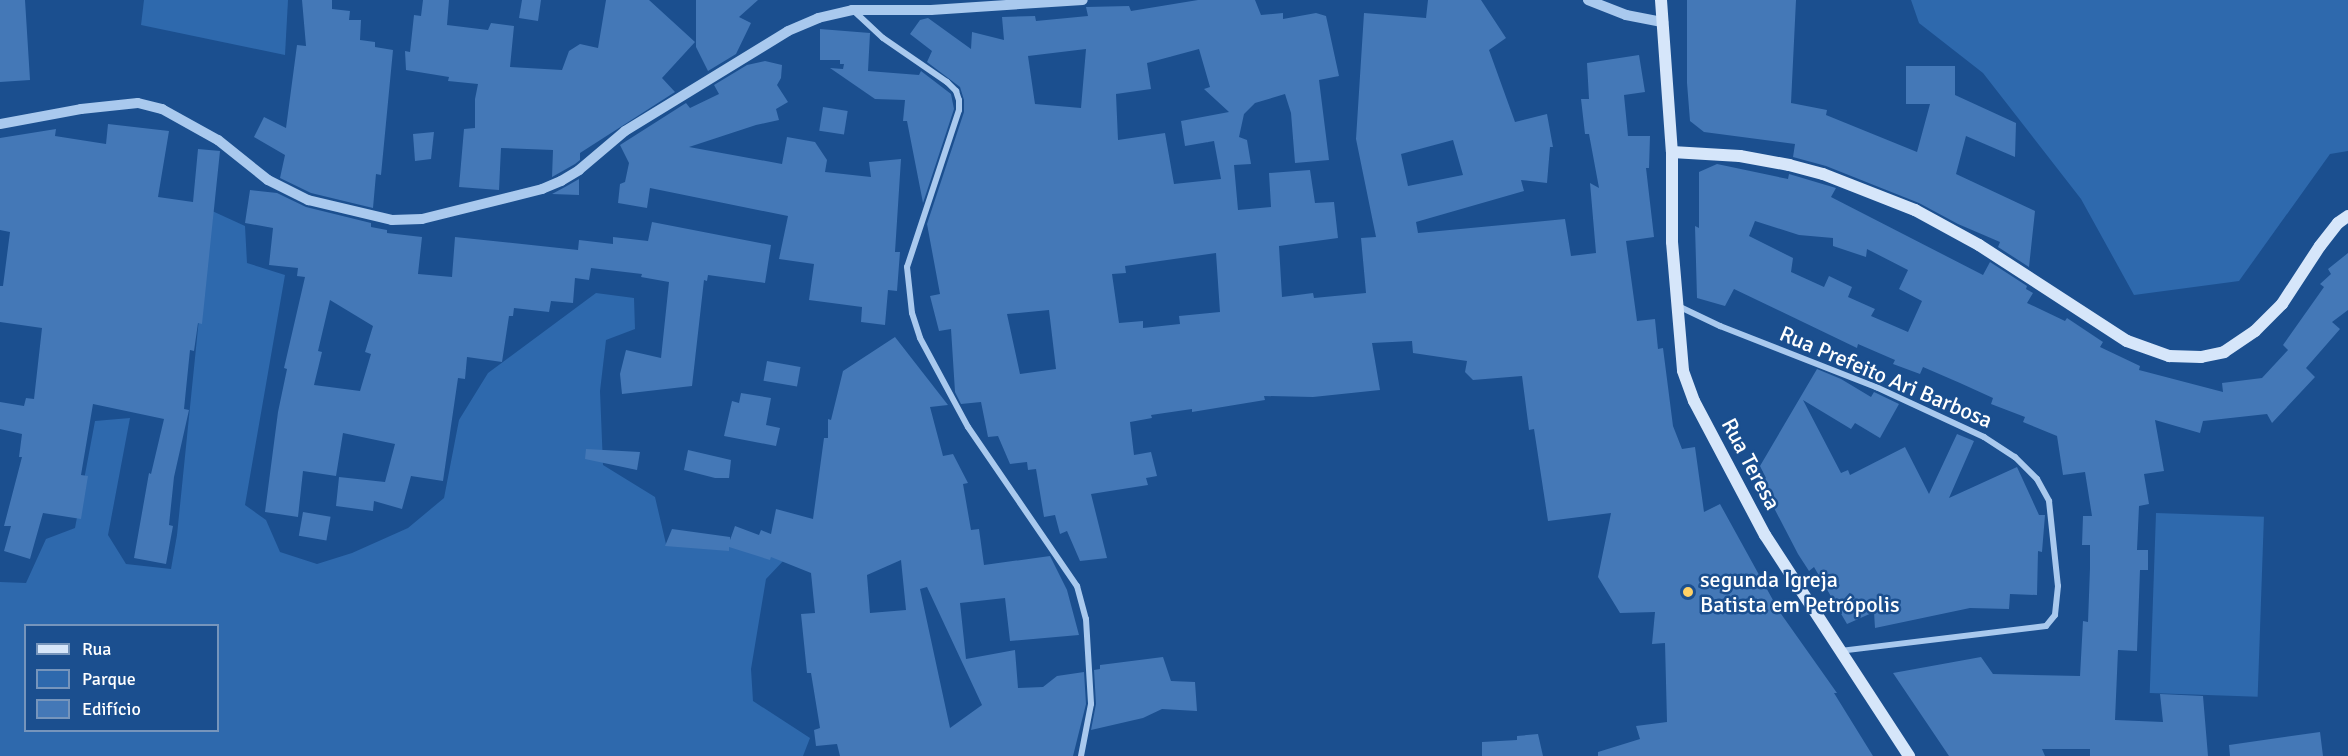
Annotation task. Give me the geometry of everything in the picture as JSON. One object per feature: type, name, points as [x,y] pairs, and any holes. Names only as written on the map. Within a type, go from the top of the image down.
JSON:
[{"type":"main road","name":"Rua Teresa","points":[[1661,0],[1672,152],[1672,243],[1683,371],[1694,401],[1765,535],[1838,651],[1909,756]]},
{"type":"main road","points":[[1672,152],[1740,156],[1789,165],[1823,174],[1915,210],[1979,245],[2127,341],[2169,356],[2201,357],[2224,352],[2255,331],[2282,304],[2320,246],[2338,223],[2348,216]]},
{"type":"street","points":[[0,124],[81,109],[138,103],[162,109],[218,140],[268,180],[308,200],[392,220],[422,219],[542,189],[561,181],[579,170],[625,131],[788,31],[818,18],[855,12],[1083,0]]},
{"type":"street","points":[[1588,0],[1626,15],[1663,22]]},
{"type":"street","points":[[855,12],[884,38],[947,82],[956,91],[959,100],[959,110],[907,267],[912,313],[920,338],[968,427],[1077,586],[1086,619],[1091,704],[1081,756]]},
{"type":"street","name":"Rua Prefeito Ari Barbosa","points":[[1676,305],[1720,326],[1876,387],[1984,437],[2022,464],[2037,479],[2049,501],[2058,586],[2055,615],[2046,626],[1838,651]]},
{"type":"green space","points":[[144,0],[288,0],[285,55],[141,25]]},
{"type":"green space","points":[[1911,0],[2348,0],[2348,151],[2330,154],[2239,281],[2134,295],[2081,199],[1983,73],[1919,23]]},
{"type":"green space","points":[[210,210],[245,226],[247,263],[285,275],[245,505],[266,520],[280,552],[317,564],[352,553],[408,528],[444,498],[459,420],[488,373],[596,293],[634,298],[635,329],[606,340],[600,391],[603,465],[655,497],[666,544],[744,547],[786,558],[766,579],[751,669],[753,701],[810,738],[803,756],[0,756],[0,582],[26,583],[46,539],[75,528],[95,421],[130,418],[108,535],[126,564],[171,569],[177,535]]},
{"type":"green space","points":[[2156,513],[2264,517],[2258,697],[2150,693]]},
{"type":"building","points":[[0,0],[25,0],[30,80],[0,82]]},
{"type":"building","points":[[302,0],[332,0],[332,9],[350,11],[349,20],[361,20],[360,40],[375,42],[375,47],[393,50],[381,175],[376,174],[373,208],[311,193],[280,178],[285,155],[254,137],[264,117],[286,128],[297,45],[306,46]]},
{"type":"building","points":[[423,0],[449,0],[447,25],[488,30],[491,23],[514,26],[510,67],[562,70],[569,51],[580,44],[598,48],[606,0],[649,0],[695,42],[662,78],[675,92],[580,153],[580,160],[575,164],[552,177],[553,150],[501,148],[499,190],[459,187],[464,129],[475,128],[475,99],[478,84],[448,81],[449,77],[406,70],[405,51],[410,52],[414,15],[421,16]]},
{"type":"building","points":[[522,0],[541,0],[538,21],[519,18]]},
{"type":"building","points":[[696,0],[758,0],[739,17],[751,23],[736,54],[708,71],[696,47]]},
{"type":"building","points":[[1198,0],[1255,0],[1261,15],[1283,13],[1283,19],[1316,13],[1326,16],[1339,76],[1319,80],[1329,160],[1295,163],[1291,113],[1285,94],[1255,103],[1244,114],[1239,137],[1247,140],[1251,164],[1234,165],[1238,210],[1271,207],[1269,173],[1310,170],[1315,203],[1334,202],[1338,238],[1279,246],[1282,297],[1313,293],[1314,298],[1366,293],[1361,238],[1376,237],[1356,139],[1364,13],[1426,18],[1428,0],[1481,0],[1506,38],[1489,50],[1515,122],[1547,114],[1553,147],[1550,147],[1547,183],[1521,180],[1524,191],[1416,222],[1418,233],[1565,219],[1571,256],[1596,253],[1590,183],[1599,188],[1589,134],[1585,134],[1581,99],[1589,99],[1587,63],[1639,55],[1645,92],[1624,95],[1628,136],[1650,136],[1649,168],[1646,168],[1654,237],[1626,241],[1637,321],[1655,319],[1658,349],[1663,348],[1673,426],[1682,449],[1695,447],[1704,512],[1720,504],[1779,611],[1837,693],[1834,693],[1873,756],[1598,756],[1598,752],[1640,739],[1636,726],[1667,722],[1665,643],[1652,644],[1655,612],[1620,613],[1598,577],[1611,513],[1548,521],[1534,429],[1529,430],[1522,376],[1473,380],[1465,372],[1467,361],[1413,353],[1412,341],[1372,343],[1380,390],[1313,397],[1264,396],[1265,400],[1192,412],[1192,409],[1151,415],[1152,418],[1130,422],[1134,455],[1151,452],[1157,476],[1146,478],[1148,485],[1091,494],[1107,558],[1080,561],[1067,531],[1060,534],[1055,515],[1044,517],[1036,469],[1028,470],[1027,462],[1010,464],[998,436],[988,437],[981,402],[961,404],[955,392],[951,329],[939,331],[930,296],[940,294],[927,224],[964,112],[964,100],[960,87],[927,62],[932,51],[910,34],[920,20],[928,18],[971,49],[972,32],[1004,40],[1002,17],[1035,16],[1036,21],[1088,16],[1086,7],[1129,6],[1131,11]],"holes":[[[1086,49],[1081,108],[1035,104],[1028,56]],[[1199,49],[1210,87],[1204,89],[1229,112],[1181,121],[1185,146],[1214,141],[1221,179],[1174,184],[1165,133],[1118,140],[1116,94],[1151,89],[1147,63]],[[1453,140],[1463,175],[1408,186],[1401,154]],[[1216,253],[1220,312],[1179,316],[1180,324],[1143,328],[1143,321],[1119,323],[1112,274],[1126,273],[1125,266]],[[1049,310],[1056,369],[1020,374],[1007,314]]]},
{"type":"building","points":[[1687,0],[1796,0],[1791,103],[1827,110],[1826,115],[1917,152],[1930,104],[1906,104],[1906,66],[1955,66],[1955,95],[2016,123],[2015,157],[1966,136],[1956,174],[2035,211],[2029,267],[1998,247],[2000,242],[1958,224],[1919,203],[1826,166],[1793,157],[1795,144],[1704,132],[1690,121],[1687,83]]},
{"type":"building","points":[[820,29],[870,33],[868,71],[919,75],[921,71],[951,94],[954,109],[923,203],[907,121],[903,121],[905,100],[875,99],[830,68],[843,69],[844,64],[840,64],[840,60],[820,60]]},
{"type":"building","points":[[765,61],[782,65],[781,78],[777,85],[788,102],[776,109],[779,120],[756,125],[689,147],[782,164],[787,137],[815,142],[827,160],[825,172],[871,177],[869,162],[901,159],[895,252],[900,252],[897,291],[888,290],[885,325],[861,322],[862,307],[809,300],[814,264],[779,259],[788,216],[650,188],[647,208],[618,203],[620,184],[625,182],[629,163],[620,145],[686,103],[690,108],[719,94],[714,85],[747,65]]},
{"type":"building","points":[[823,107],[848,111],[844,135],[819,131]]},
{"type":"building","points":[[108,124],[169,131],[158,197],[193,202],[198,149],[220,151],[202,324],[198,323],[194,351],[190,350],[184,409],[189,410],[174,477],[169,525],[173,526],[166,564],[134,558],[149,473],[151,474],[164,419],[93,404],[81,475],[88,476],[81,519],[43,513],[30,559],[4,551],[11,526],[4,526],[22,457],[19,457],[22,434],[0,429],[0,402],[24,406],[26,398],[34,399],[42,328],[0,322],[0,286],[3,286],[10,232],[0,230],[0,138],[56,129],[55,136],[106,144]]},
{"type":"building","points":[[434,132],[431,159],[415,161],[413,134]]},
{"type":"building","points":[[1717,164],[1788,179],[1789,174],[1836,188],[1831,197],[1983,275],[1990,262],[2027,286],[2026,289],[2033,293],[2027,303],[2065,321],[2067,318],[2103,342],[2100,347],[2140,366],[2139,370],[2223,392],[2222,383],[2262,378],[2288,350],[2283,345],[2324,287],[2320,284],[2331,274],[2328,269],[2348,253],[2348,310],[2332,322],[2340,329],[2306,368],[2315,377],[2272,423],[2267,414],[2203,421],[2200,433],[2155,420],[2164,471],[2144,474],[2149,504],[2139,506],[2137,550],[2148,550],[2148,570],[2140,570],[2137,651],[2118,650],[2115,720],[2163,722],[2160,694],[2203,696],[2208,756],[2090,756],[2090,749],[2042,749],[2045,756],[1949,756],[1893,673],[1981,657],[1993,674],[2080,676],[2083,621],[2088,622],[2090,568],[2090,545],[2082,545],[2083,516],[2092,516],[2085,472],[2063,475],[2057,436],[2023,422],[2025,417],[1991,404],[1993,398],[1960,383],[1923,367],[1920,374],[1893,364],[1895,360],[1858,344],[1857,348],[1734,289],[1725,306],[1697,298],[1695,226],[1699,228],[1699,172]],"holes":[[[1755,221],[1799,235],[1833,238],[1833,246],[1866,257],[1867,249],[1908,270],[1899,289],[1922,301],[1908,332],[1871,316],[1875,309],[1848,297],[1852,287],[1829,276],[1824,287],[1791,272],[1793,258],[1749,236]]]},
{"type":"building","points":[[579,179],[579,195],[552,194],[565,187]]},
{"type":"building","points":[[250,190],[277,193],[306,207],[371,223],[371,227],[387,230],[387,233],[422,237],[418,274],[452,277],[455,237],[578,250],[579,240],[613,244],[613,237],[648,241],[652,222],[771,245],[765,283],[708,275],[707,281],[704,280],[692,386],[622,394],[620,374],[626,350],[661,358],[669,282],[641,277],[642,274],[591,268],[589,280],[575,278],[573,303],[551,301],[549,312],[514,308],[513,316],[509,316],[502,362],[467,357],[465,379],[458,378],[443,481],[411,476],[402,509],[374,501],[373,511],[336,506],[339,477],[385,482],[395,444],[343,433],[336,476],[303,471],[298,517],[265,512],[278,412],[287,369],[284,368],[305,277],[297,276],[298,268],[269,265],[273,228],[245,223]],"holes":[[[330,300],[373,326],[365,352],[371,354],[360,391],[314,385],[322,352],[318,351]]]},
{"type":"building","points":[[895,337],[948,405],[930,407],[943,456],[953,454],[968,483],[963,484],[971,530],[979,529],[984,565],[1050,556],[1067,590],[1079,635],[1010,641],[1005,598],[960,603],[966,659],[1015,650],[1018,688],[1043,687],[1057,676],[1084,672],[1086,704],[1073,756],[840,756],[837,744],[816,746],[814,730],[820,728],[811,673],[807,673],[801,614],[815,613],[811,573],[771,557],[770,560],[729,547],[729,551],[665,546],[672,529],[730,537],[730,540],[735,526],[759,535],[761,530],[771,534],[776,509],[813,519],[824,438],[828,438],[828,419],[831,420],[843,371]],"holes":[[[901,560],[906,610],[870,613],[867,575]],[[927,587],[982,705],[950,728],[920,589]]]},
{"type":"building","points":[[767,361],[800,367],[797,387],[764,381]]},
{"type":"building","points":[[1817,369],[1841,379],[1871,397],[1874,392],[1899,404],[1880,438],[1855,423],[1851,429],[1803,400],[1841,473],[1848,470],[1850,475],[1905,447],[1929,494],[1957,434],[1974,441],[1949,498],[2017,467],[2039,515],[2045,515],[2042,552],[2038,551],[2037,595],[2010,594],[2009,609],[1970,608],[1875,628],[1874,612],[1847,624],[1814,567],[1809,571],[1798,554],[1760,481],[1766,478],[1760,466]]},
{"type":"building","points":[[741,393],[771,398],[766,425],[780,428],[776,446],[724,436],[732,401],[739,403]]},
{"type":"building","points":[[586,449],[640,452],[637,470],[585,459]]},
{"type":"building","points":[[688,450],[731,460],[729,478],[715,478],[684,470]]},
{"type":"building","points":[[303,512],[331,517],[326,540],[299,536]]},
{"type":"building","points":[[1163,657],[1171,681],[1195,682],[1197,711],[1162,709],[1143,718],[1091,730],[1096,704],[1094,670],[1100,669],[1100,665]]},
{"type":"building","points":[[2320,732],[2323,756],[2230,756],[2229,745]]},
{"type":"building","points":[[1538,734],[1543,756],[1482,756],[1482,742],[1517,740],[1517,736]]},
{"type":"place","name":"segunda Igreja Batista em Petrópolis","points":[[1688,592]]}]
